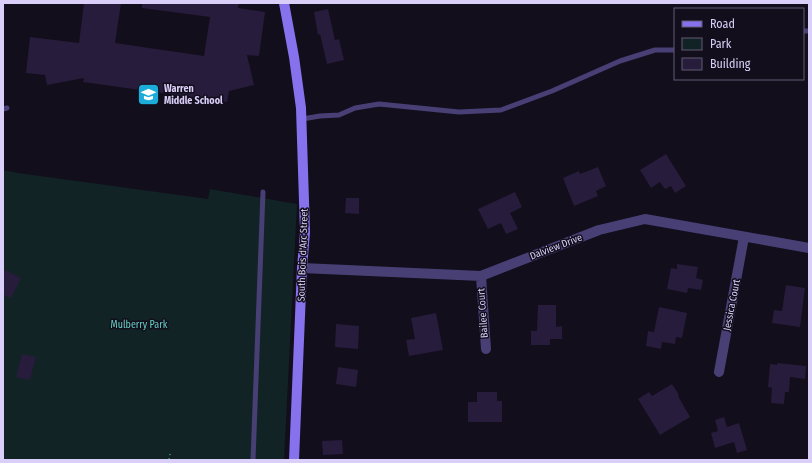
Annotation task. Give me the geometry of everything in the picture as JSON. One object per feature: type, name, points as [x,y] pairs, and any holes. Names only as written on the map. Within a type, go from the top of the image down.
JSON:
[{"type":"main road","name":"South Bois d'Arc Street","points":[[284,3],[294,57],[302,119],[305,232],[302,268],[294,460]]},
{"type":"street","name":"Dalview Drive","points":[[302,268],[480,276],[599,230],[645,219],[809,248]]},
{"type":"street","name":"Jessica Court","points":[[719,372],[744,237]]},
{"type":"street","name":"Bailee Court","points":[[480,276],[486,349]]},
{"type":"lane","points":[[302,119],[339,115],[355,108],[379,104],[459,112],[501,110],[552,92],[620,62],[655,50],[674,50]]},
{"type":"lane","points":[[253,460],[263,192]]},
{"type":"path","points":[[169,460],[170,454]]},
{"type":"green space","name":"Mulberry Park","points":[[3,170],[208,199],[210,189],[297,204],[284,460],[3,460]]},
{"type":"building","points":[[84,3],[121,3],[115,43],[204,56],[210,17],[142,8],[142,3],[239,3],[238,8],[265,12],[259,56],[247,55],[254,85],[229,91],[227,102],[83,82],[84,78],[47,85],[45,75],[26,73],[30,37],[79,43]]},
{"type":"building","points":[[328,9],[335,40],[339,39],[344,60],[327,64],[320,34],[318,35],[314,12]]},
{"type":"building","points":[[666,154],[686,186],[675,193],[671,186],[665,189],[660,182],[651,188],[640,170]]},
{"type":"building","points":[[598,167],[606,186],[596,191],[598,196],[574,206],[563,178],[579,171],[580,174]]},
{"type":"building","points":[[515,192],[522,207],[510,213],[518,229],[506,234],[501,223],[488,229],[478,209]]},
{"type":"building","points":[[346,198],[359,198],[359,214],[345,213]]},
{"type":"building","points":[[677,264],[698,267],[696,278],[703,280],[701,290],[688,288],[687,293],[667,289],[671,268],[677,269]]},
{"type":"building","points":[[3,269],[21,278],[11,298],[3,294]]},
{"type":"building","points":[[786,285],[805,288],[800,327],[772,323],[774,310],[782,311]]},
{"type":"building","points":[[538,305],[556,305],[556,327],[562,326],[562,339],[550,339],[550,345],[531,345],[531,331],[537,331]]},
{"type":"building","points":[[659,307],[687,313],[682,338],[676,337],[675,344],[662,342],[661,349],[646,346],[648,331],[654,332]]},
{"type":"building","points":[[436,313],[443,350],[409,356],[406,340],[415,339],[411,318]]},
{"type":"building","points":[[336,324],[359,326],[358,349],[335,347]]},
{"type":"building","points":[[22,354],[36,357],[30,380],[16,377]]},
{"type":"building","points":[[777,363],[806,366],[805,379],[790,377],[789,392],[785,392],[784,404],[771,403],[772,388],[768,387],[770,364],[777,365]]},
{"type":"building","points":[[338,367],[358,370],[356,387],[336,384]]},
{"type":"building","points":[[672,384],[690,417],[660,435],[638,399],[649,392],[652,396]]},
{"type":"building","points":[[477,392],[497,392],[497,401],[502,401],[502,422],[468,422],[468,402],[477,402]]},
{"type":"building","points":[[724,417],[727,427],[739,423],[747,450],[737,453],[734,442],[715,448],[711,433],[718,431],[715,420]]},
{"type":"building","points":[[342,440],[343,454],[323,455],[322,441]]},
{"type":"place","name":"Warren Middle School","points":[[148,95]]}]
